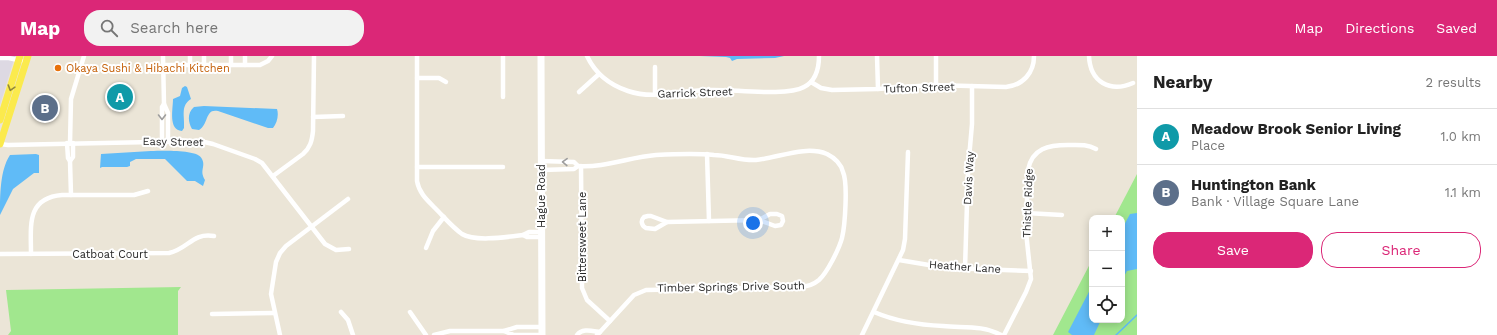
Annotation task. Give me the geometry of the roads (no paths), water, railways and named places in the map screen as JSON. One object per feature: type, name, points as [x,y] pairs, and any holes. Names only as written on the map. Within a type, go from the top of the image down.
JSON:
[{"type":"main road","points":[[0,120],[23,59]]},
{"type":"main road","points":[[0,144],[23,59]]},
{"type":"street","points":[[71,195],[70,161],[68,158],[70,143],[71,99],[84,56]]},
{"type":"street","points":[[162,142],[162,107],[164,104],[163,56]]},
{"type":"street","points":[[190,56],[190,66]]},
{"type":"street","points":[[204,56],[204,65]]},
{"type":"street","points":[[231,56],[231,65]]},
{"type":"street","points":[[245,56],[245,65]]},
{"type":"street","points":[[163,66],[264,64],[270,60],[272,56]]},
{"type":"street","points":[[273,176],[307,150],[313,136],[314,56]]},
{"type":"street","points":[[417,56],[417,184],[421,192],[458,231],[468,236],[509,237],[523,235],[529,232],[541,234]]},
{"type":"street","points":[[503,56],[503,97]]},
{"type":"street","name":"Hague Road","points":[[541,56],[541,332]]},
{"type":"street","name":"Garrick Street","points":[[587,56],[599,74],[626,91],[640,94],[711,90],[761,92],[793,91],[804,88],[811,82]]},
{"type":"street","points":[[811,82],[818,71],[819,56]]},
{"type":"street","points":[[877,56],[878,89]]},
{"type":"street","points":[[936,56],[936,85]]},
{"type":"street","name":"Tufton Street","points":[[811,82],[818,88],[827,90],[878,89],[936,85],[1006,87],[1018,84],[1029,75],[1033,66],[1034,56]]},
{"type":"street","points":[[1089,56],[1090,67],[1093,74],[1105,84],[1119,87],[1133,83]]},
{"type":"street","points":[[0,58],[23,59]]},
{"type":"street","points":[[654,67],[655,94]]},
{"type":"street","points":[[579,92],[599,74]]},
{"type":"street","points":[[417,78],[439,78],[446,82]]},
{"type":"street","name":"Davis Way","points":[[965,269],[968,170],[972,129],[972,86]]},
{"type":"street","points":[[164,104],[168,113],[168,142]]},
{"type":"street","points":[[314,117],[343,116]]},
{"type":"street","name":"Easy Street","points":[[0,144],[162,142],[200,142],[213,144],[258,160],[273,176],[328,247],[336,250],[349,249]]},
{"type":"street","name":"Thistle Ridge","points":[[1003,335],[1029,286],[1031,279],[1026,232],[1028,170],[1030,162],[1036,154],[1046,147],[1056,145],[1082,144],[1096,149]]},
{"type":"street","name":"Timber Springs Drive South","points":[[577,335],[583,330],[599,333],[634,295],[646,290],[804,287],[817,282],[825,273],[841,240],[844,228],[845,177],[839,163],[831,156],[818,152],[791,153],[755,160],[741,160],[707,154]]},
{"type":"street","points":[[862,335],[899,260],[905,239],[908,152]]},
{"type":"street","points":[[541,170],[574,169],[580,166],[601,165],[651,156],[707,154],[709,221]]},
{"type":"street","points":[[541,161],[574,162],[580,166]]},
{"type":"street","name":"Bittersweet Lane","points":[[580,166],[582,288],[587,300],[610,321]]},
{"type":"street","points":[[417,167],[503,167]]},
{"type":"street","points":[[31,254],[31,222],[34,211],[41,202],[50,197],[71,195],[134,195],[148,191]]},
{"type":"street","points":[[280,335],[271,294],[275,266],[278,258],[286,246],[348,199]]},
{"type":"street","points":[[667,222],[655,229],[649,230],[644,227],[642,221],[644,217],[648,216],[667,222],[759,220],[775,226],[781,225],[783,221],[780,214],[774,213],[759,220]]},
{"type":"street","points":[[1026,213],[1062,215]]},
{"type":"street","points":[[426,248],[433,231],[444,217]]},
{"type":"street","name":"Catboat Court","points":[[0,254],[169,253],[181,249],[198,237],[207,235],[214,236]]},
{"type":"street","name":"Heather Lane","points":[[899,260],[938,267],[1031,271]]},
{"type":"street","points":[[341,312],[348,320],[353,335]]},
{"type":"street","points":[[410,312],[426,335]]},
{"type":"street","points":[[874,312],[892,319],[936,326],[983,328],[1003,335]]},
{"type":"street","points":[[212,314],[274,313]]},
{"type":"street","points":[[434,335],[450,331],[504,331],[517,327],[541,332]]},
{"type":"street","points":[[504,331],[514,335],[541,332]]},
{"type":"water","points":[[700,56],[784,56],[775,58],[737,59],[732,61],[730,58],[726,57]]},
{"type":"water","points":[[185,86],[187,87],[191,99],[184,108],[184,128],[182,131],[175,127],[172,113],[173,99],[180,96],[182,88]]},
{"type":"water","points":[[204,106],[277,109],[278,116],[276,124],[273,128],[268,128],[218,111],[214,111],[209,114],[199,130],[192,129],[189,121],[190,112],[194,107]]},
{"type":"water","points":[[179,151],[199,156],[203,162],[203,177],[205,180],[203,186],[195,181],[187,181],[165,159],[136,159],[130,162],[130,166],[127,167],[100,168],[101,154]]},
{"type":"water","points":[[10,155],[39,155],[39,173],[34,173],[13,189],[0,215],[2,175]]},
{"type":"water","points":[[1137,213],[1137,269],[1127,271],[1125,275],[1125,223],[1130,214]]},
{"type":"water","points":[[1089,292],[1089,323],[1100,323],[1094,335],[1072,335],[1068,332]]},
{"type":"waterway","points":[[1116,335],[1137,315]]},
{"type":"place","name":"Okaya Sushi & Hibachi Kitchen","points":[[58,68]]},
{"type":"place","name":"Meadow Brook Senior Living","points":[[120,97]]},
{"type":"place","name":"Huntington Bank","points":[[45,108]]}]
